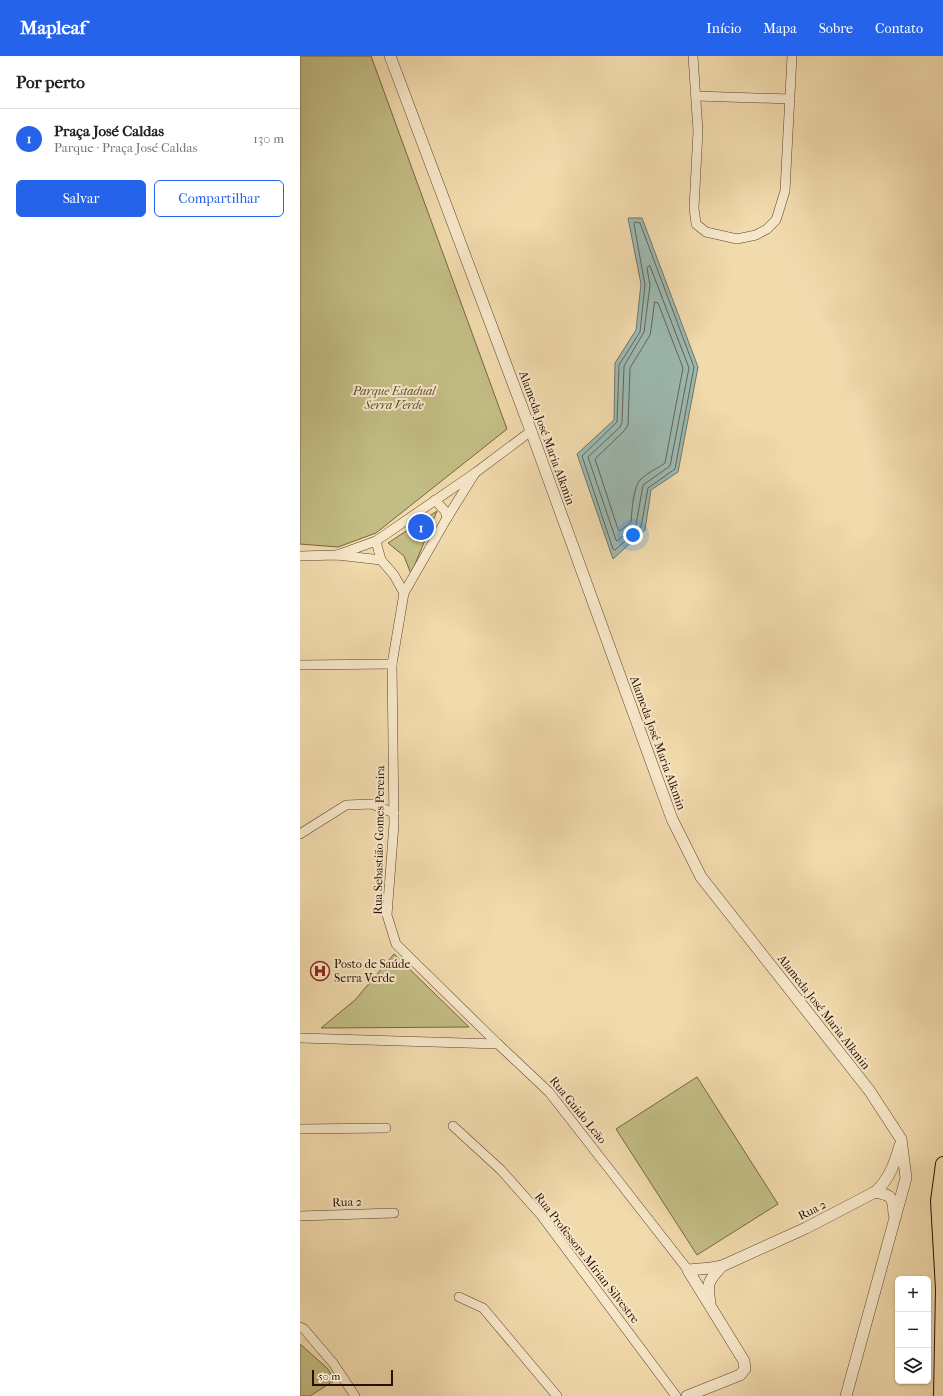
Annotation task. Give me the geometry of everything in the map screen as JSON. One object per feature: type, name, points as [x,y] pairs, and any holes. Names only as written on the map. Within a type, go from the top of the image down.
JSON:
[{"type":"main road","points":[[941,1396],[943,1289],[938,1201],[943,1164]]},
{"type":"street","name":"Alameda José Maria Alkmin","points":[[390,56],[531,431],[672,819],[701,877],[869,1090],[902,1139],[906,1178],[846,1396]]},
{"type":"street","points":[[693,56],[698,131],[694,208],[696,224],[706,232],[737,239],[756,235],[767,230],[776,220],[785,191],[792,56]]},
{"type":"street","points":[[696,96],[790,99]]},
{"type":"street","points":[[337,555],[376,541],[475,473],[531,431]]},
{"type":"street","points":[[404,593],[475,473]]},
{"type":"street","points":[[435,500],[445,511],[447,518]]},
{"type":"street","points":[[376,541],[381,560],[394,575],[404,593]]},
{"type":"street","points":[[300,556],[337,555],[381,560]]},
{"type":"street","name":"Rua Sebastião Gomes Pereira","points":[[404,593],[392,664],[394,813],[387,915],[396,944],[498,1044]]},
{"type":"street","points":[[300,664],[392,664]]},
{"type":"street","points":[[300,834],[346,805],[372,804],[394,813]]},
{"type":"street","points":[[300,1038],[498,1044]]},
{"type":"street","name":"Rua Guido Leão","points":[[498,1044],[549,1092],[688,1270],[744,1361],[745,1370],[740,1376],[687,1396]]},
{"type":"street","name":"Rua Professora Mírian Silvestre","points":[[453,1126],[500,1170],[541,1215],[676,1396]]},
{"type":"street","points":[[300,1129],[386,1128]]},
{"type":"street","points":[[875,1192],[882,1186],[895,1163],[902,1139]]},
{"type":"street","points":[[875,1192],[887,1194],[892,1199],[895,1221]]},
{"type":"street","name":"Rua 2","points":[[688,1270],[722,1266],[806,1228],[875,1192]]},
{"type":"street","name":"Rua 2","points":[[300,1216],[394,1213]]},
{"type":"street","name":"Rua 2","points":[[711,1307],[708,1286],[711,1278],[722,1266]]},
{"type":"street","points":[[459,1297],[483,1308],[557,1396]]},
{"type":"street","points":[[300,1327],[304,1329],[333,1362],[355,1396]]},
{"type":"green space","name":"Parque Estadual Serra Verde","points":[[300,56],[371,56],[507,429],[376,533],[338,547],[300,544]]},
{"type":"green space","points":[[437,511],[411,574],[404,556],[388,543]]},
{"type":"green space","points":[[394,954],[469,1027],[321,1028],[355,1000]]},
{"type":"green space","points":[[697,1077],[778,1204],[697,1255],[616,1129]]},
{"type":"green space","points":[[300,1344],[327,1368],[335,1380],[310,1396],[300,1396]]},
{"type":"water","points":[[628,218],[642,218],[698,367],[678,472],[651,490],[645,530],[613,559],[577,454],[614,420],[615,363],[636,330],[641,284]]},
{"type":"place","name":"Praça José Caldas","points":[[421,527]]},
{"type":"place","name":"Posto de Saúde Serra Verde","points":[[320,971]]}]
